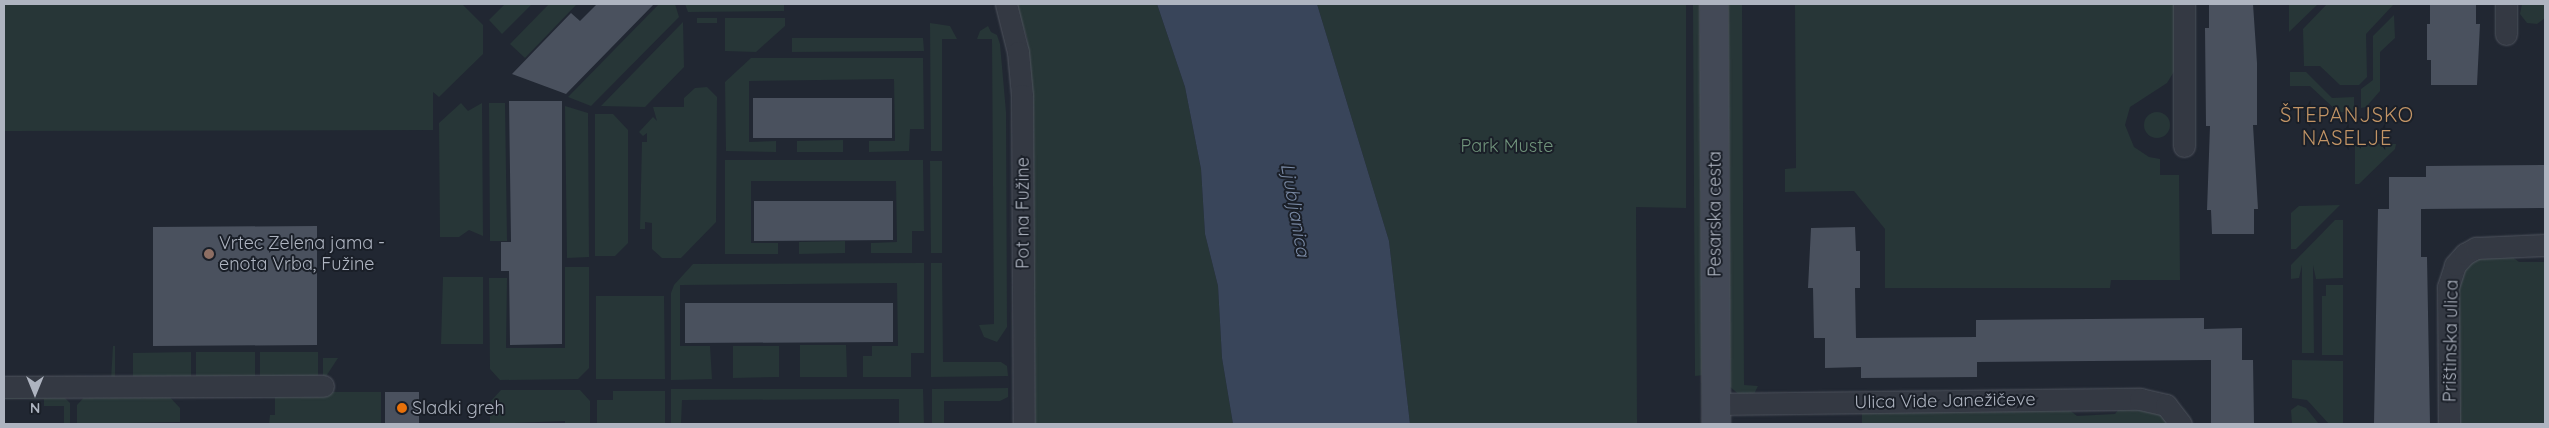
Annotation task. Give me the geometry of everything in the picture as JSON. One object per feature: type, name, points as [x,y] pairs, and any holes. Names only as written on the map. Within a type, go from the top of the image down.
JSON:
[{"type":"street","name":"Pot na Fužine","points":[[1006,4],[1018,52],[1022,95],[1024,424]]},
{"type":"street","name":"Pesarska cesta","points":[[1714,4],[1716,414]]},
{"type":"street","points":[[2184,4],[2184,146]]},
{"type":"street","points":[[2506,4],[2506,34]]},
{"type":"street","name":"Prištinska ulica","points":[[2449,424],[2448,287],[2455,265],[2464,254],[2476,248],[2545,245]]},
{"type":"street","points":[[4,387],[323,386]]},
{"type":"street","name":"Ulica Vide Janežičeve","points":[[1716,414],[2140,399],[2154,400],[2177,417]]},
{"type":"green space","points":[[4,4],[462,4],[483,25],[483,54],[439,97],[433,92],[433,130],[4,131]]},
{"type":"green space","points":[[505,4],[532,4],[502,34],[489,20]]},
{"type":"green space","points":[[549,4],[577,4],[525,58],[510,44]]},
{"type":"green space","points":[[659,4],[675,4],[679,17],[591,106],[568,97]]},
{"type":"green space","points":[[685,4],[784,4],[784,11],[688,12]]},
{"type":"green space","points":[[1016,4],[1157,4],[1185,87],[1201,169],[1205,234],[1218,286],[1222,358],[1233,424],[1035,424],[1033,117],[1027,38]]},
{"type":"green space","name":"Park Muste","points":[[1317,4],[1686,4],[1686,208],[1636,207],[1637,424],[1410,424],[1389,241]]},
{"type":"green space","points":[[1693,4],[1702,4],[1704,375],[1695,376]]},
{"type":"green space","points":[[1726,4],[1742,4],[1744,385],[1758,386],[1754,394],[1742,397],[1729,386]]},
{"type":"green space","points":[[1795,4],[2178,4],[2175,70],[2167,83],[2130,107],[2125,125],[2134,147],[2149,157],[2160,159],[2160,175],[2179,175],[2180,280],[2111,280],[2110,288],[1885,288],[1885,229],[1854,191],[1785,192],[1785,169],[1796,168]]},
{"type":"green space","points":[[2289,4],[2318,4],[2289,32]]},
{"type":"green space","points":[[2327,4],[2394,4],[2366,34],[2367,77],[2359,85],[2340,85],[2320,66],[2304,66],[2303,29]]},
{"type":"green space","points":[[2522,4],[2544,4],[2545,18],[2537,24],[2527,23],[2520,14]]},
{"type":"green space","points":[[2394,15],[2395,38],[2380,52],[2380,91],[2366,107],[2361,108],[2361,89],[2373,80],[2373,36]]},
{"type":"green space","points":[[697,18],[717,18],[717,23],[697,23]]},
{"type":"green space","points":[[725,18],[785,18],[785,26],[756,52],[725,51]]},
{"type":"green space","points":[[683,22],[684,67],[645,107],[601,106]]},
{"type":"green space","points":[[930,23],[950,26],[957,39],[942,39],[942,151],[931,151]]},
{"type":"green space","points":[[988,26],[991,32],[997,35],[1000,44],[1006,112],[1007,327],[997,342],[984,337],[979,325],[994,324],[992,39],[977,39],[980,31]]},
{"type":"green space","points":[[792,38],[923,38],[924,51],[792,52]]},
{"type":"green space","points":[[751,58],[923,58],[924,129],[910,129],[909,151],[869,152],[869,141],[895,141],[894,79],[749,81],[749,142],[776,141],[776,152],[726,151],[725,82]]},
{"type":"green space","points":[[2290,72],[2306,72],[2332,98],[2354,97],[2354,112],[2338,112],[2310,86],[2290,86]]},
{"type":"green space","points":[[707,87],[717,97],[716,222],[681,258],[662,258],[652,249],[652,223],[645,222],[645,229],[640,229],[642,142],[647,142],[647,133],[643,136],[639,132],[653,117],[657,121],[653,107],[684,107],[684,98],[695,88]]},
{"type":"green space","points":[[461,103],[468,111],[482,103],[483,236],[469,230],[459,237],[440,237],[439,123]]},
{"type":"green space","points":[[489,103],[505,103],[507,241],[490,241]]},
{"type":"green space","points":[[565,106],[588,113],[589,257],[567,258]]},
{"type":"green space","points":[[2157,112],[2166,116],[2170,125],[2166,134],[2157,138],[2148,134],[2144,125],[2148,116]]},
{"type":"green space","points":[[595,114],[613,114],[628,130],[628,243],[615,256],[595,256]]},
{"type":"green space","points":[[843,140],[843,152],[797,152],[797,141]]},
{"type":"green space","points":[[2355,144],[2396,144],[2395,149],[2359,184],[2355,184]]},
{"type":"green space","points":[[725,160],[923,160],[924,231],[912,231],[912,253],[871,253],[871,243],[897,242],[896,181],[751,181],[751,243],[778,243],[778,254],[725,254]]},
{"type":"green space","points":[[930,161],[942,161],[942,253],[931,253]]},
{"type":"green space","points":[[2340,205],[2296,249],[2291,249],[2291,213],[2299,206]]},
{"type":"green space","points":[[2335,220],[2343,220],[2343,278],[2316,279],[2313,265],[2314,353],[2302,353],[2302,265],[2299,278],[2291,279],[2291,265]]},
{"type":"green space","points":[[845,241],[845,253],[799,254],[799,242]]},
{"type":"green space","points":[[2507,253],[2519,262],[2545,262],[2545,424],[2455,424],[2456,280],[2475,257]]},
{"type":"green space","points":[[924,263],[924,353],[911,353],[911,377],[863,377],[863,356],[872,356],[872,346],[898,346],[897,283],[680,285],[680,346],[710,346],[712,379],[671,380],[671,293],[674,285],[693,264]]},
{"type":"green space","points":[[931,263],[942,263],[943,362],[1001,362],[1007,366],[1008,376],[931,377]]},
{"type":"green space","points":[[565,267],[589,267],[589,368],[578,379],[500,380],[490,369],[489,278],[507,278],[506,348],[565,348]]},
{"type":"green space","points":[[443,277],[483,277],[483,344],[441,344]]},
{"type":"green space","points":[[2326,285],[2343,285],[2343,355],[2322,355],[2322,296],[2326,296]]},
{"type":"green space","points":[[596,296],[664,296],[665,379],[596,379]]},
{"type":"green space","points":[[800,345],[846,345],[847,377],[800,377]]},
{"type":"green space","points":[[113,346],[115,346],[115,382],[111,380]]},
{"type":"green space","points":[[733,346],[779,346],[779,377],[733,378]]},
{"type":"green space","points":[[191,352],[191,381],[133,382],[133,353]]},
{"type":"green space","points":[[196,352],[255,352],[255,381],[196,381]]},
{"type":"green space","points":[[260,352],[318,352],[318,381],[260,381]]},
{"type":"green space","points":[[323,358],[338,358],[323,381]]},
{"type":"green space","points":[[2292,360],[2343,361],[2343,424],[2329,424],[2307,400],[2292,398]]},
{"type":"green space","points":[[1008,388],[1008,397],[1000,401],[944,401],[944,424],[932,424],[932,389]]},
{"type":"green space","points":[[671,389],[923,389],[924,424],[899,424],[899,399],[682,400],[681,424],[671,424]]},
{"type":"green space","points":[[501,390],[580,390],[590,401],[590,424],[565,424],[565,421],[490,424],[490,402]]},
{"type":"green space","points":[[613,391],[665,391],[665,424],[597,424],[597,400],[613,400]]},
{"type":"green space","points":[[270,392],[381,392],[381,424],[269,424],[270,415],[275,415],[275,394]]},
{"type":"green space","points":[[60,393],[70,403],[70,423],[64,424],[64,406],[44,406],[44,399],[4,399],[4,394]]},
{"type":"green space","points":[[88,393],[166,393],[180,408],[180,422],[77,424],[77,405]]},
{"type":"green space","points":[[2063,405],[2077,416],[2115,414],[2122,405],[2146,405],[2174,424],[1862,424],[1862,412]]},
{"type":"green space","points":[[2298,405],[2306,408],[2319,424],[2292,424],[2291,410]]},
{"type":"water","name":"Ljubljanica","points":[[1157,4],[1317,4],[1389,241],[1410,424],[1233,424],[1222,358],[1218,286],[1205,234],[1201,169],[1185,87]]},
{"type":"building","points":[[597,4],[654,4],[566,94],[512,74],[571,13],[580,21]]},
{"type":"building","points":[[2209,4],[2253,4],[2257,63],[2257,125],[2253,125],[2258,209],[2254,209],[2254,234],[2212,234],[2211,210],[2207,210],[2210,126],[2206,126],[2205,28],[2209,28]]},
{"type":"building","points":[[2430,4],[2476,4],[2476,24],[2480,24],[2477,85],[2431,85],[2431,60],[2427,60],[2427,24],[2430,24]]},
{"type":"building","points":[[753,98],[892,98],[892,138],[753,138]]},
{"type":"building","points":[[509,101],[562,101],[562,344],[510,345],[509,271],[501,271],[501,242],[511,242]]},
{"type":"building","points":[[2545,165],[2545,208],[2421,209],[2421,257],[2427,257],[2430,424],[2374,424],[2378,209],[2389,209],[2389,177],[2426,177],[2426,166]]},
{"type":"building","points":[[754,201],[893,201],[893,240],[754,241]]},
{"type":"building","points":[[317,226],[317,345],[153,346],[153,227]]},
{"type":"building","points":[[1855,227],[1856,251],[1860,251],[1860,288],[1855,288],[1856,338],[1976,337],[1976,320],[2204,318],[2204,329],[2242,328],[2242,360],[2253,360],[2254,424],[2211,424],[2211,360],[1977,362],[1977,377],[1861,378],[1861,367],[1825,368],[1825,338],[1814,338],[1813,288],[1808,288],[1811,228]]},
{"type":"building","points":[[685,303],[893,303],[893,342],[685,343]]},
{"type":"building","name":"Sladki greh","points":[[385,392],[419,392],[419,424],[385,424]]},
{"type":"place","name":"Vrtec Zelena jama - enota Vrba, Fužine","points":[[209,254]]},
{"type":"place","name":"Sladki greh","points":[[402,408]]},
{"type":"district","name":"ŠTEPANJSKO NASELJE","points":[[2347,126]]}]
